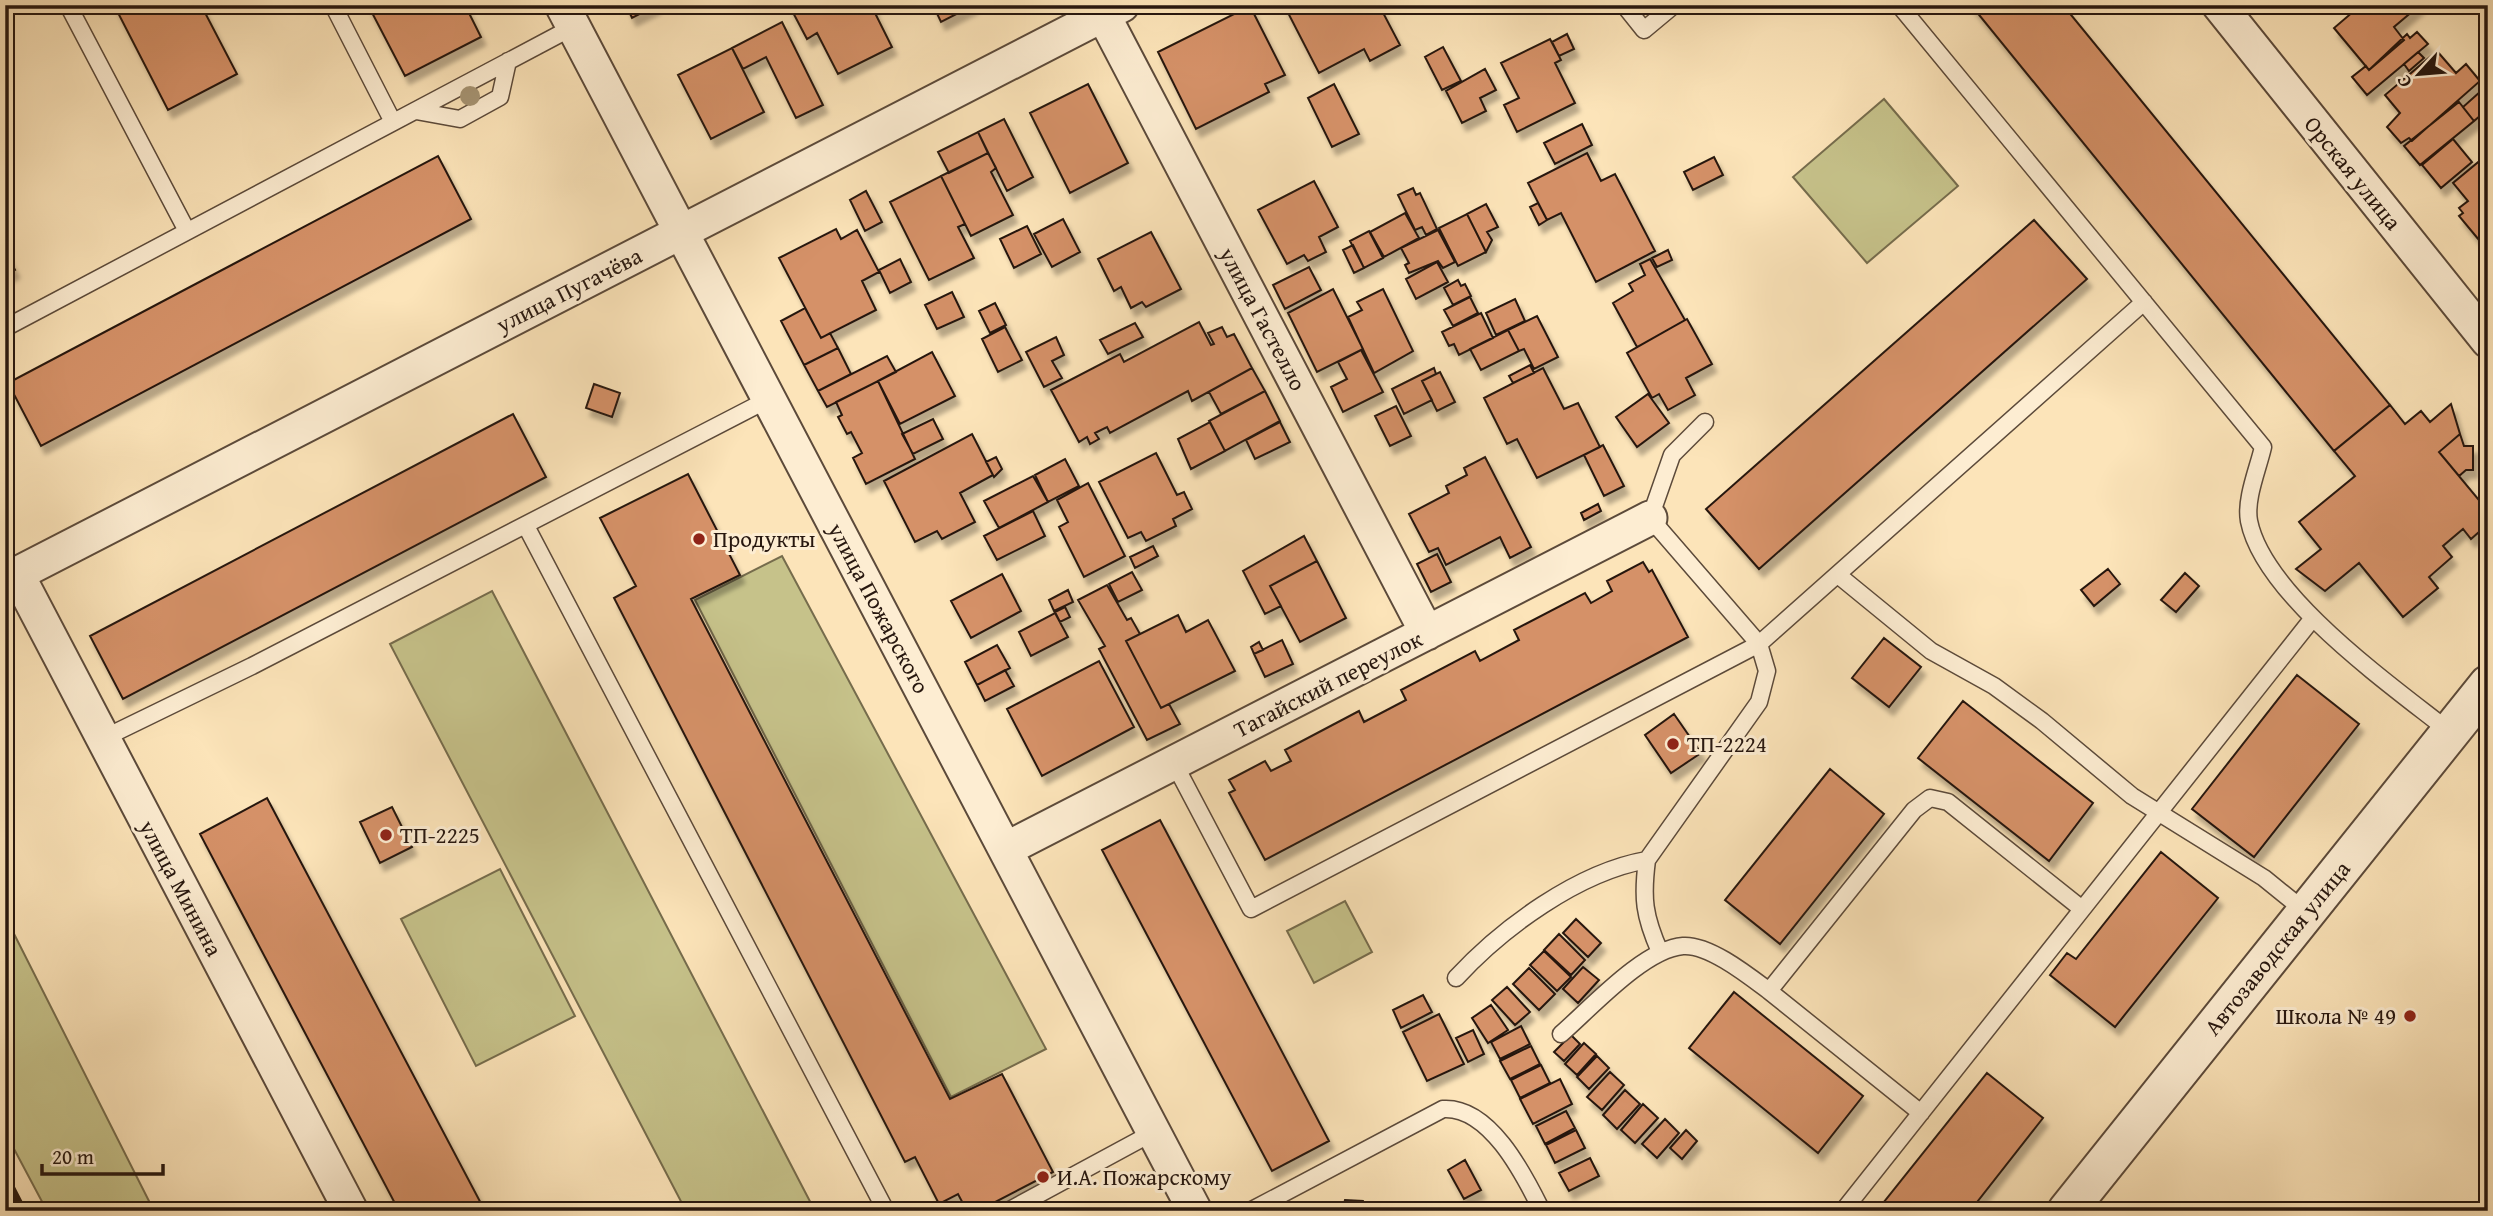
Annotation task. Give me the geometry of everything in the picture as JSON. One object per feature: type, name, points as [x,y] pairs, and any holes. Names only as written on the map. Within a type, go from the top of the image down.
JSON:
[{"type":"street","name":"Орская улица","points":[[2219,5],[2488,341]]},
{"type":"street","name":"улица Пугачёва","points":[[11,574],[681,232],[1108,9]]},
{"type":"street","name":"улица Гастелло","points":[[1108,9],[1427,633]]},
{"type":"street","name":"улица Пожарского","points":[[568,16],[1195,1211]]},
{"type":"street","name":"Тагайский переулок","points":[[1006,849],[1650,518]]},
{"type":"street","name":"улица Минина","points":[[11,574],[102,738],[351,1211]]},
{"type":"street","name":"Автозаводская улица","points":[[2067,1211],[2488,685]]},
{"type":"lane","points":[[68,5],[187,231]]},
{"type":"lane","points":[[333,5],[393,122]]},
{"type":"lane","points":[[1624,5],[1644,30],[1674,5]]},
{"type":"lane","points":[[1899,5],[2263,447],[2248,518],[2255,540],[2274,574],[2313,618],[2450,732]]},
{"type":"lane","points":[[5,328],[508,61],[568,16]]},
{"type":"lane","points":[[416,111],[460,119],[490,103],[500,97],[508,61]]},
{"type":"lane","points":[[1174,763],[1251,909],[1759,644],[2144,302]]},
{"type":"lane","points":[[102,738],[526,526],[769,398]]},
{"type":"lane","points":[[1660,952],[1647,923],[1642,897],[1647,859],[1759,702],[1767,671],[1759,644],[1650,518],[1672,455],[1705,422]]},
{"type":"lane","points":[[526,526],[886,1211]]},
{"type":"lane","points":[[1838,575],[1931,651],[1994,686],[2042,721],[2087,762],[2159,815],[2264,878],[2306,912]]},
{"type":"lane","points":[[1843,1211],[2313,618]]},
{"type":"lane","points":[[1769,991],[1914,810],[1930,798],[1948,802],[2082,909]]},
{"type":"lane","points":[[1456,978],[1481,951],[1541,906],[1621,864],[1647,859]]},
{"type":"lane","points":[[1561,1034],[1660,952],[1686,946],[1733,963],[1920,1113]]},
{"type":"lane","points":[[1250,1211],[1443,1109],[1456,1108],[1481,1124],[1514,1157],[1540,1208]]},
{"type":"lane","points":[[1008,1211],[1154,1132]]},
{"type":"shaded area","points":[[1884,99],[1958,186],[1867,263],[1793,177]]},
{"type":"shaded area","points":[[782,556],[1046,1049],[951,1097],[695,600]]},
{"type":"shaded area","points":[[492,591],[815,1211],[686,1211],[390,644]]},
{"type":"shaded area","points":[[500,869],[575,1016],[476,1066],[401,919]]},
{"type":"shaded area","points":[[1345,901],[1372,952],[1314,983],[1287,931]]},
{"type":"shaded area","points":[[5,916],[154,1211],[47,1211],[5,1132]]},
{"type":"building","points":[[114,5],[201,5],[237,74],[168,110]]},
{"type":"building","points":[[368,5],[465,5],[481,37],[405,76]]},
{"type":"building","points":[[626,5],[657,5],[632,18]]},
{"type":"building","points":[[789,5],[875,5],[872,7],[892,47],[838,74],[817,33],[807,39]]},
{"type":"building","points":[[933,5],[974,5],[941,22]]},
{"type":"building","points":[[1284,5],[1379,5],[1400,45],[1370,61],[1364,49],[1319,73]]},
{"type":"building","points":[[1971,5],[2063,5],[2390,405],[2334,451]]},
{"type":"building","points":[[2361,5],[2420,5],[2394,27],[2404,40],[2369,70],[2334,28]]},
{"type":"building","points":[[1250,6],[1285,75],[1265,84],[1269,92],[1196,129],[1158,52]]},
{"type":"building","points":[[782,22],[823,105],[796,118],[766,57],[743,69],[732,48]]},
{"type":"building","points":[[2417,32],[2428,44],[2367,95],[2352,77],[2366,66],[2369,70],[2407,34],[2410,38]]},
{"type":"building","points":[[1567,34],[1574,49],[1559,56],[1552,42]]},
{"type":"building","points":[[1550,39],[1561,60],[1555,63],[1575,103],[1517,132],[1504,105],[1519,98],[1501,63]]},
{"type":"building","points":[[1443,47],[1461,81],[1442,90],[1425,57]]},
{"type":"building","points":[[732,48],[764,112],[711,139],[678,75]]},
{"type":"building","points":[[2437,51],[2456,73],[2466,64],[2480,81],[2412,141],[2409,138],[2401,143],[2387,127],[2400,113],[2385,95]]},
{"type":"building","points":[[2418,52],[2424,58],[2409,71],[2404,64]]},
{"type":"building","points":[[1485,69],[1496,90],[1480,98],[1486,111],[1462,123],[1446,91]]},
{"type":"building","points":[[1088,84],[1128,163],[1070,193],[1030,113]]},
{"type":"building","points":[[1334,84],[1359,134],[1332,147],[1308,98]]},
{"type":"building","points":[[2481,91],[2488,99],[2488,109],[2474,121],[2463,107]]},
{"type":"building","points":[[2459,102],[2474,121],[2420,165],[2404,146]]},
{"type":"building","points":[[1004,119],[1033,177],[1007,191],[978,132]]},
{"type":"building","points":[[1582,124],[1592,145],[1555,164],[1544,143]]},
{"type":"building","points":[[978,132],[988,153],[949,173],[938,152]]},
{"type":"building","points":[[2453,139],[2472,162],[2441,188],[2422,165]]},
{"type":"building","points":[[988,153],[996,168],[991,172],[1013,215],[971,236],[941,176]]},
{"type":"building","points":[[1587,153],[1601,181],[1615,174],[1655,251],[1596,282],[1561,213],[1547,220],[1528,183]]},
{"type":"building","points":[[2488,154],[2488,232],[2479,240],[2459,216],[2463,213],[2459,208],[2468,201],[2453,183]]},
{"type":"building","points":[[438,156],[471,219],[41,446],[8,383]]},
{"type":"building","points":[[1714,157],[1723,175],[1693,190],[1684,172]]},
{"type":"building","points":[[941,176],[965,224],[958,227],[974,258],[929,280],[890,202]]},
{"type":"building","points":[[1314,181],[1338,227],[1319,237],[1326,252],[1308,261],[1304,255],[1287,264],[1258,210]]},
{"type":"building","points":[[1413,188],[1416,195],[1420,193],[1437,229],[1426,235],[1422,227],[1415,230],[1398,195]]},
{"type":"building","points":[[866,191],[882,222],[865,231],[850,200]]},
{"type":"building","points":[[1538,203],[1547,220],[1539,225],[1530,207]]},
{"type":"building","points":[[1486,204],[1498,227],[1487,232],[1492,240],[1486,252],[1467,214]]},
{"type":"building","points":[[1405,213],[1419,238],[1384,257],[1370,232]]},
{"type":"building","points":[[1467,214],[1486,252],[1458,266],[1439,228]]},
{"type":"building","points":[[1063,219],[1080,252],[1052,267],[1034,234]]},
{"type":"building","points":[[2034,220],[2087,279],[1759,569],[1706,509]]},
{"type":"building","points":[[1027,226],[1041,254],[1014,268],[1000,239]]},
{"type":"building","points":[[836,229],[841,239],[857,230],[879,272],[862,281],[876,310],[821,338],[779,258]]},
{"type":"building","points":[[1438,230],[1455,262],[1443,268],[1438,261],[1409,273],[1405,265],[1409,263],[1401,248]]},
{"type":"building","points":[[1369,231],[1383,258],[1364,268],[1350,241]]},
{"type":"building","points":[[1151,232],[1181,289],[1146,307],[1142,302],[1131,308],[1121,287],[1114,291],[1098,259]]},
{"type":"building","points":[[2488,232],[2488,252],[2479,240]]},
{"type":"building","points":[[1353,245],[1364,268],[1354,273],[1343,250]]},
{"type":"building","points":[[1668,250],[1672,260],[1657,267],[1652,258]]},
{"type":"building","points":[[5,252],[15,270],[5,276]]},
{"type":"building","points":[[900,259],[911,282],[890,293],[879,270]]},
{"type":"building","points":[[1650,259],[1685,320],[1637,347],[1613,303],[1633,291],[1629,284],[1645,275],[1640,264]]},
{"type":"building","points":[[1437,262],[1448,282],[1416,299],[1406,279]]},
{"type":"building","points":[[1309,267],[1321,290],[1285,309],[1273,285]]},
{"type":"building","points":[[1458,280],[1461,286],[1465,284],[1471,296],[1453,305],[1444,288]]},
{"type":"building","points":[[1333,289],[1363,349],[1317,372],[1288,313]]},
{"type":"building","points":[[1383,289],[1413,351],[1374,373],[1348,317],[1362,310],[1357,302]]},
{"type":"building","points":[[952,292],[964,317],[937,329],[925,305]]},
{"type":"building","points":[[1470,297],[1478,313],[1453,326],[1444,310]]},
{"type":"building","points":[[1515,299],[1525,321],[1496,335],[1486,313]]},
{"type":"building","points":[[995,303],[1006,325],[990,333],[979,311]]},
{"type":"building","points":[[805,308],[821,338],[830,333],[838,348],[804,365],[781,321]]},
{"type":"building","points":[[1481,313],[1493,338],[1459,355],[1454,344],[1449,346],[1442,332]]},
{"type":"building","points":[[1537,316],[1558,357],[1534,369],[1524,349],[1519,351],[1508,330]]},
{"type":"building","points":[[1687,319],[1712,364],[1686,378],[1695,395],[1668,410],[1659,394],[1652,398],[1627,353]]},
{"type":"building","points":[[1199,322],[1211,345],[1214,344],[1208,333],[1222,327],[1227,337],[1234,334],[1252,368],[1192,401],[1188,391],[1110,433],[1107,427],[1095,433],[1099,439],[1090,444],[1087,437],[1079,442],[1051,390],[1120,354],[1124,362]]},
{"type":"building","points":[[1135,323],[1143,337],[1108,354],[1100,340]]},
{"type":"building","points":[[1005,327],[1022,360],[998,372],[982,339]]},
{"type":"building","points":[[1508,330],[1519,351],[1481,370],[1470,349]]},
{"type":"building","points":[[1056,337],[1064,355],[1052,361],[1062,378],[1044,387],[1026,352]]},
{"type":"building","points":[[838,348],[851,374],[818,391],[804,365]]},
{"type":"building","points":[[1361,350],[1383,392],[1343,412],[1331,387],[1347,379],[1338,362]]},
{"type":"building","points":[[932,352],[955,396],[900,424],[878,381]]},
{"type":"building","points":[[887,356],[896,372],[827,407],[818,391]]},
{"type":"building","points":[[1530,365],[1534,373],[1513,383],[1509,376]]},
{"type":"building","points":[[1252,368],[1265,391],[1221,414],[1209,392]]},
{"type":"building","points":[[1434,368],[1436,374],[1422,381],[1432,400],[1404,414],[1392,389]]},
{"type":"building","points":[[1543,368],[1564,409],[1578,403],[1600,447],[1537,478],[1517,439],[1507,444],[1484,398]]},
{"type":"building","points":[[1440,372],[1455,402],[1437,411],[1422,381]]},
{"type":"building","points":[[878,381],[915,459],[866,484],[853,458],[862,453],[851,432],[847,434],[838,417],[842,415],[836,402]]},
{"type":"building","points":[[594,384],[620,393],[612,417],[586,408]]},
{"type":"building","points":[[1265,391],[1280,421],[1225,451],[1209,421]]},
{"type":"building","points":[[1648,394],[1669,423],[1637,447],[1616,417]]},
{"type":"building","points":[[2451,404],[2460,434],[2439,452],[2488,511],[2488,524],[2471,539],[2463,529],[2443,546],[2452,557],[2429,577],[2438,588],[2403,617],[2359,563],[2325,591],[2296,569],[2321,549],[2299,522],[2355,476],[2334,451],[2390,405],[2405,424],[2421,411],[2430,422]]},
{"type":"building","points":[[1396,406],[1411,436],[1390,446],[1375,416]]},
{"type":"building","points":[[513,414],[546,477],[123,699],[90,636]]},
{"type":"building","points":[[933,419],[943,439],[913,454],[902,434]]},
{"type":"building","points":[[1210,422],[1225,451],[1191,469],[1178,439]]},
{"type":"building","points":[[1280,422],[1290,442],[1255,459],[1246,440]]},
{"type":"building","points":[[972,434],[993,475],[960,493],[975,522],[942,539],[937,531],[915,542],[884,481]]},
{"type":"building","points":[[2460,434],[2464,446],[2473,446],[2473,470],[2466,470],[2459,476],[2439,452]]},
{"type":"building","points":[[1603,445],[1624,486],[1604,496],[1584,455]]},
{"type":"building","points":[[1156,453],[1177,495],[1184,492],[1192,509],[1173,519],[1176,526],[1146,541],[1141,532],[1128,538],[1099,482]]},
{"type":"building","points":[[996,457],[1002,469],[994,477],[986,462]]},
{"type":"building","points":[[1485,457],[1531,547],[1510,558],[1500,537],[1446,565],[1438,548],[1429,552],[1409,514],[1449,493],[1446,486],[1467,475],[1464,468]]},
{"type":"building","points":[[1065,459],[1079,486],[1048,502],[1035,475]]},
{"type":"building","points":[[688,474],[740,575],[691,599],[950,1099],[1002,1074],[1053,1172],[978,1211],[967,1211],[958,1194],[939,1204],[915,1157],[905,1162],[614,598],[636,586],[600,518]]},
{"type":"building","points":[[1033,476],[1048,502],[999,528],[984,501]]},
{"type":"building","points":[[1088,483],[1125,556],[1084,577],[1059,527],[1068,522],[1057,500]]},
{"type":"building","points":[[1598,504],[1601,511],[1584,520],[1581,513]]},
{"type":"building","points":[[1033,511],[1045,536],[997,560],[984,536]]},
{"type":"building","points":[[1304,536],[1317,561],[1270,586],[1281,606],[1265,614],[1243,571]]},
{"type":"building","points":[[1153,546],[1158,556],[1135,568],[1130,557]]},
{"type":"building","points":[[1437,554],[1451,582],[1431,592],[1417,564]]},
{"type":"building","points":[[1317,561],[1346,618],[1300,642],[1270,586]]},
{"type":"building","points":[[1643,562],[1649,572],[1652,570],[1688,637],[1265,860],[1229,793],[1235,790],[1229,780],[1265,761],[1271,771],[1291,761],[1285,750],[1359,711],[1364,722],[1406,700],[1401,690],[1475,651],[1480,661],[1519,640],[1514,630],[1585,593],[1591,603],[1612,591],[1607,581]]},
{"type":"building","points":[[2108,569],[2120,584],[2094,606],[2081,590]]},
{"type":"building","points":[[1132,572],[1142,590],[1118,602],[1109,584]]},
{"type":"building","points":[[2185,573],[2199,586],[2176,612],[2161,600]]},
{"type":"building","points":[[1002,574],[1021,611],[971,638],[951,601]]},
{"type":"building","points":[[1107,585],[1127,620],[1131,618],[1140,634],[1126,641],[1161,708],[1169,704],[1180,724],[1147,740],[1099,649],[1105,646],[1078,600]]},
{"type":"building","points":[[1068,590],[1073,602],[1054,611],[1049,600]]},
{"type":"building","points":[[1065,607],[1070,617],[1060,622],[1055,612]]},
{"type":"building","points":[[1055,613],[1068,637],[1031,656],[1019,632]]},
{"type":"building","points":[[1178,615],[1186,632],[1208,620],[1235,671],[1161,708],[1126,641]]},
{"type":"building","points":[[1884,638],[1921,667],[1889,707],[1852,678]]},
{"type":"building","points":[[1282,640],[1293,664],[1265,677],[1254,654]]},
{"type":"building","points":[[1259,642],[1263,650],[1254,654],[1251,647]]},
{"type":"building","points":[[997,645],[1010,668],[977,685],[965,662]]},
{"type":"building","points":[[1099,661],[1134,727],[1042,776],[1007,709]]},
{"type":"building","points":[[1005,670],[1014,686],[985,701],[977,685]]},
{"type":"building","points":[[2297,675],[2359,724],[2254,857],[2192,809]]},
{"type":"building","points":[[1963,701],[2093,803],[2049,861],[1918,758]]},
{"type":"building","name":"ТП-2224","points":[[1674,714],[1701,753],[1671,773],[1645,735]]},
{"type":"building","points":[[1830,769],[1884,814],[1780,944],[1725,900]]},
{"type":"building","points":[[267,798],[485,1211],[399,1211],[200,834]]},
{"type":"building","name":"ТП-2225","points":[[392,807],[412,847],[380,863],[360,822]]},
{"type":"building","points":[[1160,820],[1329,1141],[1272,1171],[1102,850]]},
{"type":"building","points":[[2161,852],[2218,898],[2115,1027],[2050,975],[2067,953],[2076,959]]},
{"type":"building","points":[[1576,919],[1601,943],[1588,957],[1563,933]]},
{"type":"building","points":[[1559,934],[1585,960],[1571,975],[1544,950]]},
{"type":"building","points":[[1544,951],[1571,977],[1557,991],[1530,965]]},
{"type":"building","points":[[1583,967],[1599,980],[1578,1003],[1563,989]]},
{"type":"building","points":[[1529,968],[1555,994],[1539,1010],[1513,984]]},
{"type":"building","points":[[1507,987],[1530,1012],[1515,1025],[1492,1000]]},
{"type":"building","points":[[1734,992],[1863,1096],[1818,1153],[1689,1048]]},
{"type":"building","points":[[1423,995],[1432,1012],[1401,1028],[1393,1010]]},
{"type":"building","points":[[1491,1005],[1508,1030],[1488,1043],[1472,1018]]},
{"type":"building","points":[[1439,1014],[1464,1064],[1427,1081],[1403,1032]]},
{"type":"building","points":[[1521,1026],[1530,1044],[1500,1059],[1491,1042]]},
{"type":"building","points":[[1473,1030],[1484,1054],[1468,1062],[1456,1038]]},
{"type":"building","points":[[1571,1035],[1580,1044],[1564,1061],[1554,1052]]},
{"type":"building","points":[[1584,1043],[1596,1054],[1577,1075],[1565,1064]]},
{"type":"building","points":[[1531,1046],[1540,1064],[1510,1079],[1500,1061]]},
{"type":"building","points":[[1597,1056],[1609,1068],[1589,1089],[1577,1077]]},
{"type":"building","points":[[1541,1065],[1550,1083],[1520,1098],[1511,1080]]},
{"type":"building","points":[[1610,1072],[1624,1085],[1602,1110],[1587,1097]]},
{"type":"building","points":[[1987,1073],[2043,1118],[1970,1211],[1894,1211],[1884,1202]]},
{"type":"building","points":[[1560,1079],[1572,1104],[1533,1124],[1520,1099]]},
{"type":"building","points":[[1625,1090],[1640,1104],[1617,1129],[1603,1115]]},
{"type":"building","points":[[1643,1104],[1658,1118],[1635,1143],[1621,1130]]},
{"type":"building","points":[[1566,1111],[1575,1128],[1545,1144],[1536,1126]]},
{"type":"building","points":[[1665,1119],[1679,1133],[1657,1158],[1642,1144]]},
{"type":"building","points":[[1576,1130],[1585,1148],[1555,1163],[1546,1145]]},
{"type":"building","points":[[1686,1130],[1697,1141],[1682,1159],[1670,1148]]},
{"type":"building","points":[[1590,1158],[1599,1176],[1569,1191],[1559,1173]]},
{"type":"building","points":[[1465,1160],[1481,1190],[1464,1199],[1448,1170]]},
{"type":"building","points":[[1345,1200],[1363,1201],[1367,1211],[1330,1211],[1344,1204]]},
{"type":"railway","points":[[5,1176],[23,1211]]},
{"type":"place","name":"Продукты","points":[[699,539]]},
{"type":"place","name":"ТП-2224","points":[[1673,744]]},
{"type":"place","name":"ТП-2225","points":[[386,835]]},
{"type":"place","name":"Школа № 49","points":[[2410,1016]]},
{"type":"place","name":"И.А. Пожарскому","points":[[1043,1177]]}]
